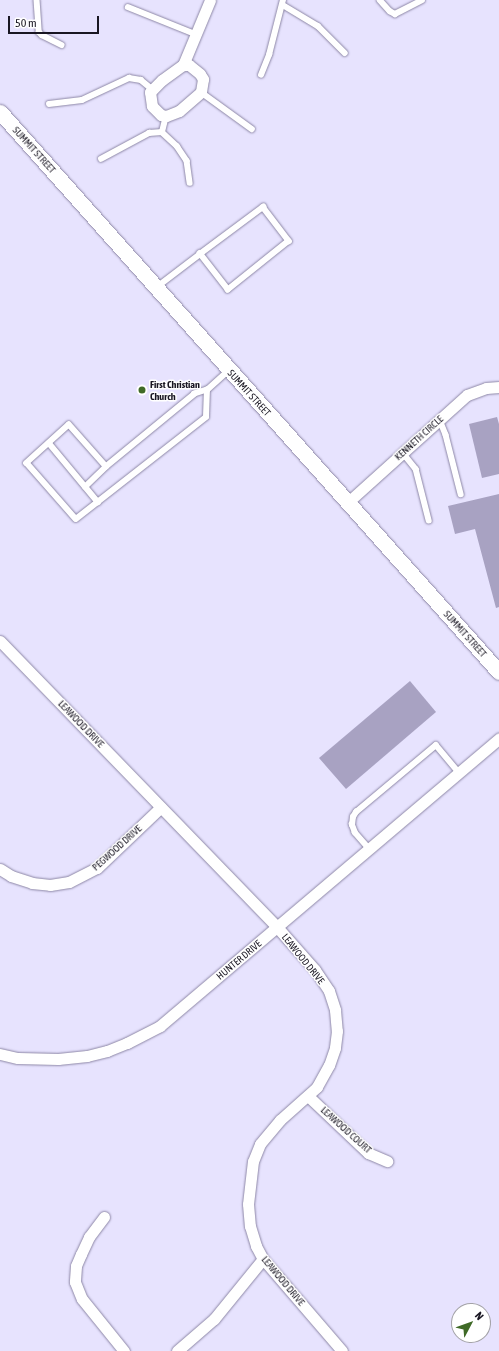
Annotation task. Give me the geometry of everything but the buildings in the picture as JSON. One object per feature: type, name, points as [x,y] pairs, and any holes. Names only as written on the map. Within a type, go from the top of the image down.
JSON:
[{"type":"main road","name":"SUMMIT STREET","points":[[0,112],[499,672]]},
{"type":"street","points":[[183,65],[189,65],[200,74],[203,79],[201,92],[179,111],[166,116],[156,112],[152,106],[150,96],[152,89],[183,65],[210,0]]},
{"type":"street","name":"KENNETH CIRCLE","points":[[347,503],[467,395],[486,388],[499,387]]},
{"type":"street","name":"LEAWOOD DRIVE","points":[[0,641],[277,927],[315,970],[329,991],[335,1010],[337,1031],[334,1048],[326,1071],[317,1087],[269,1132],[260,1144],[253,1161],[248,1204],[250,1226],[256,1246],[263,1259],[342,1351]]},
{"type":"street","name":"HUNTER DRIVE","points":[[0,1054],[18,1058],[58,1059],[87,1056],[107,1051],[127,1043],[160,1026],[499,738]]},
{"type":"street","name":"PEGWOOD DRIVE","points":[[0,869],[11,876],[32,883],[50,885],[69,882],[97,868],[161,807]]},
{"type":"street","name":"LEAWOOD COURT","points":[[308,1096],[368,1153],[387,1160]]},
{"type":"street","points":[[104,1217],[89,1237],[81,1254],[76,1266],[75,1282],[85,1304],[124,1351]]},
{"type":"street","points":[[177,1351],[214,1319],[263,1259]]},
{"type":"lane","points":[[37,0],[39,32],[62,45]]},
{"type":"lane","points":[[380,0],[384,6],[395,14],[422,0]]},
{"type":"lane","points":[[261,75],[269,55],[283,3],[318,26],[345,53]]},
{"type":"lane","points":[[128,7],[195,34]]},
{"type":"lane","points":[[49,104],[82,100],[129,78],[141,80],[152,89]]},
{"type":"lane","points":[[201,92],[252,129]]},
{"type":"lane","points":[[162,132],[166,116]]},
{"type":"lane","points":[[101,159],[149,133],[162,132],[168,135],[187,161],[190,183]]},
{"type":"lane","points":[[156,288],[200,254],[263,207],[289,241],[228,290],[200,254]]},
{"type":"lane","points":[[85,487],[106,467],[195,394],[207,390],[229,370]]},
{"type":"lane","points":[[106,467],[69,425],[27,463],[76,519],[206,417],[207,390]]},
{"type":"lane","points":[[440,420],[446,435],[461,494]]},
{"type":"lane","points":[[49,443],[98,502]]},
{"type":"lane","points":[[403,453],[416,469],[429,520]]},
{"type":"lane","points":[[368,848],[355,833],[352,825],[356,812],[436,744],[459,772]]},
{"type":"place","name":"First Christian Church","points":[[142,390]]}]
